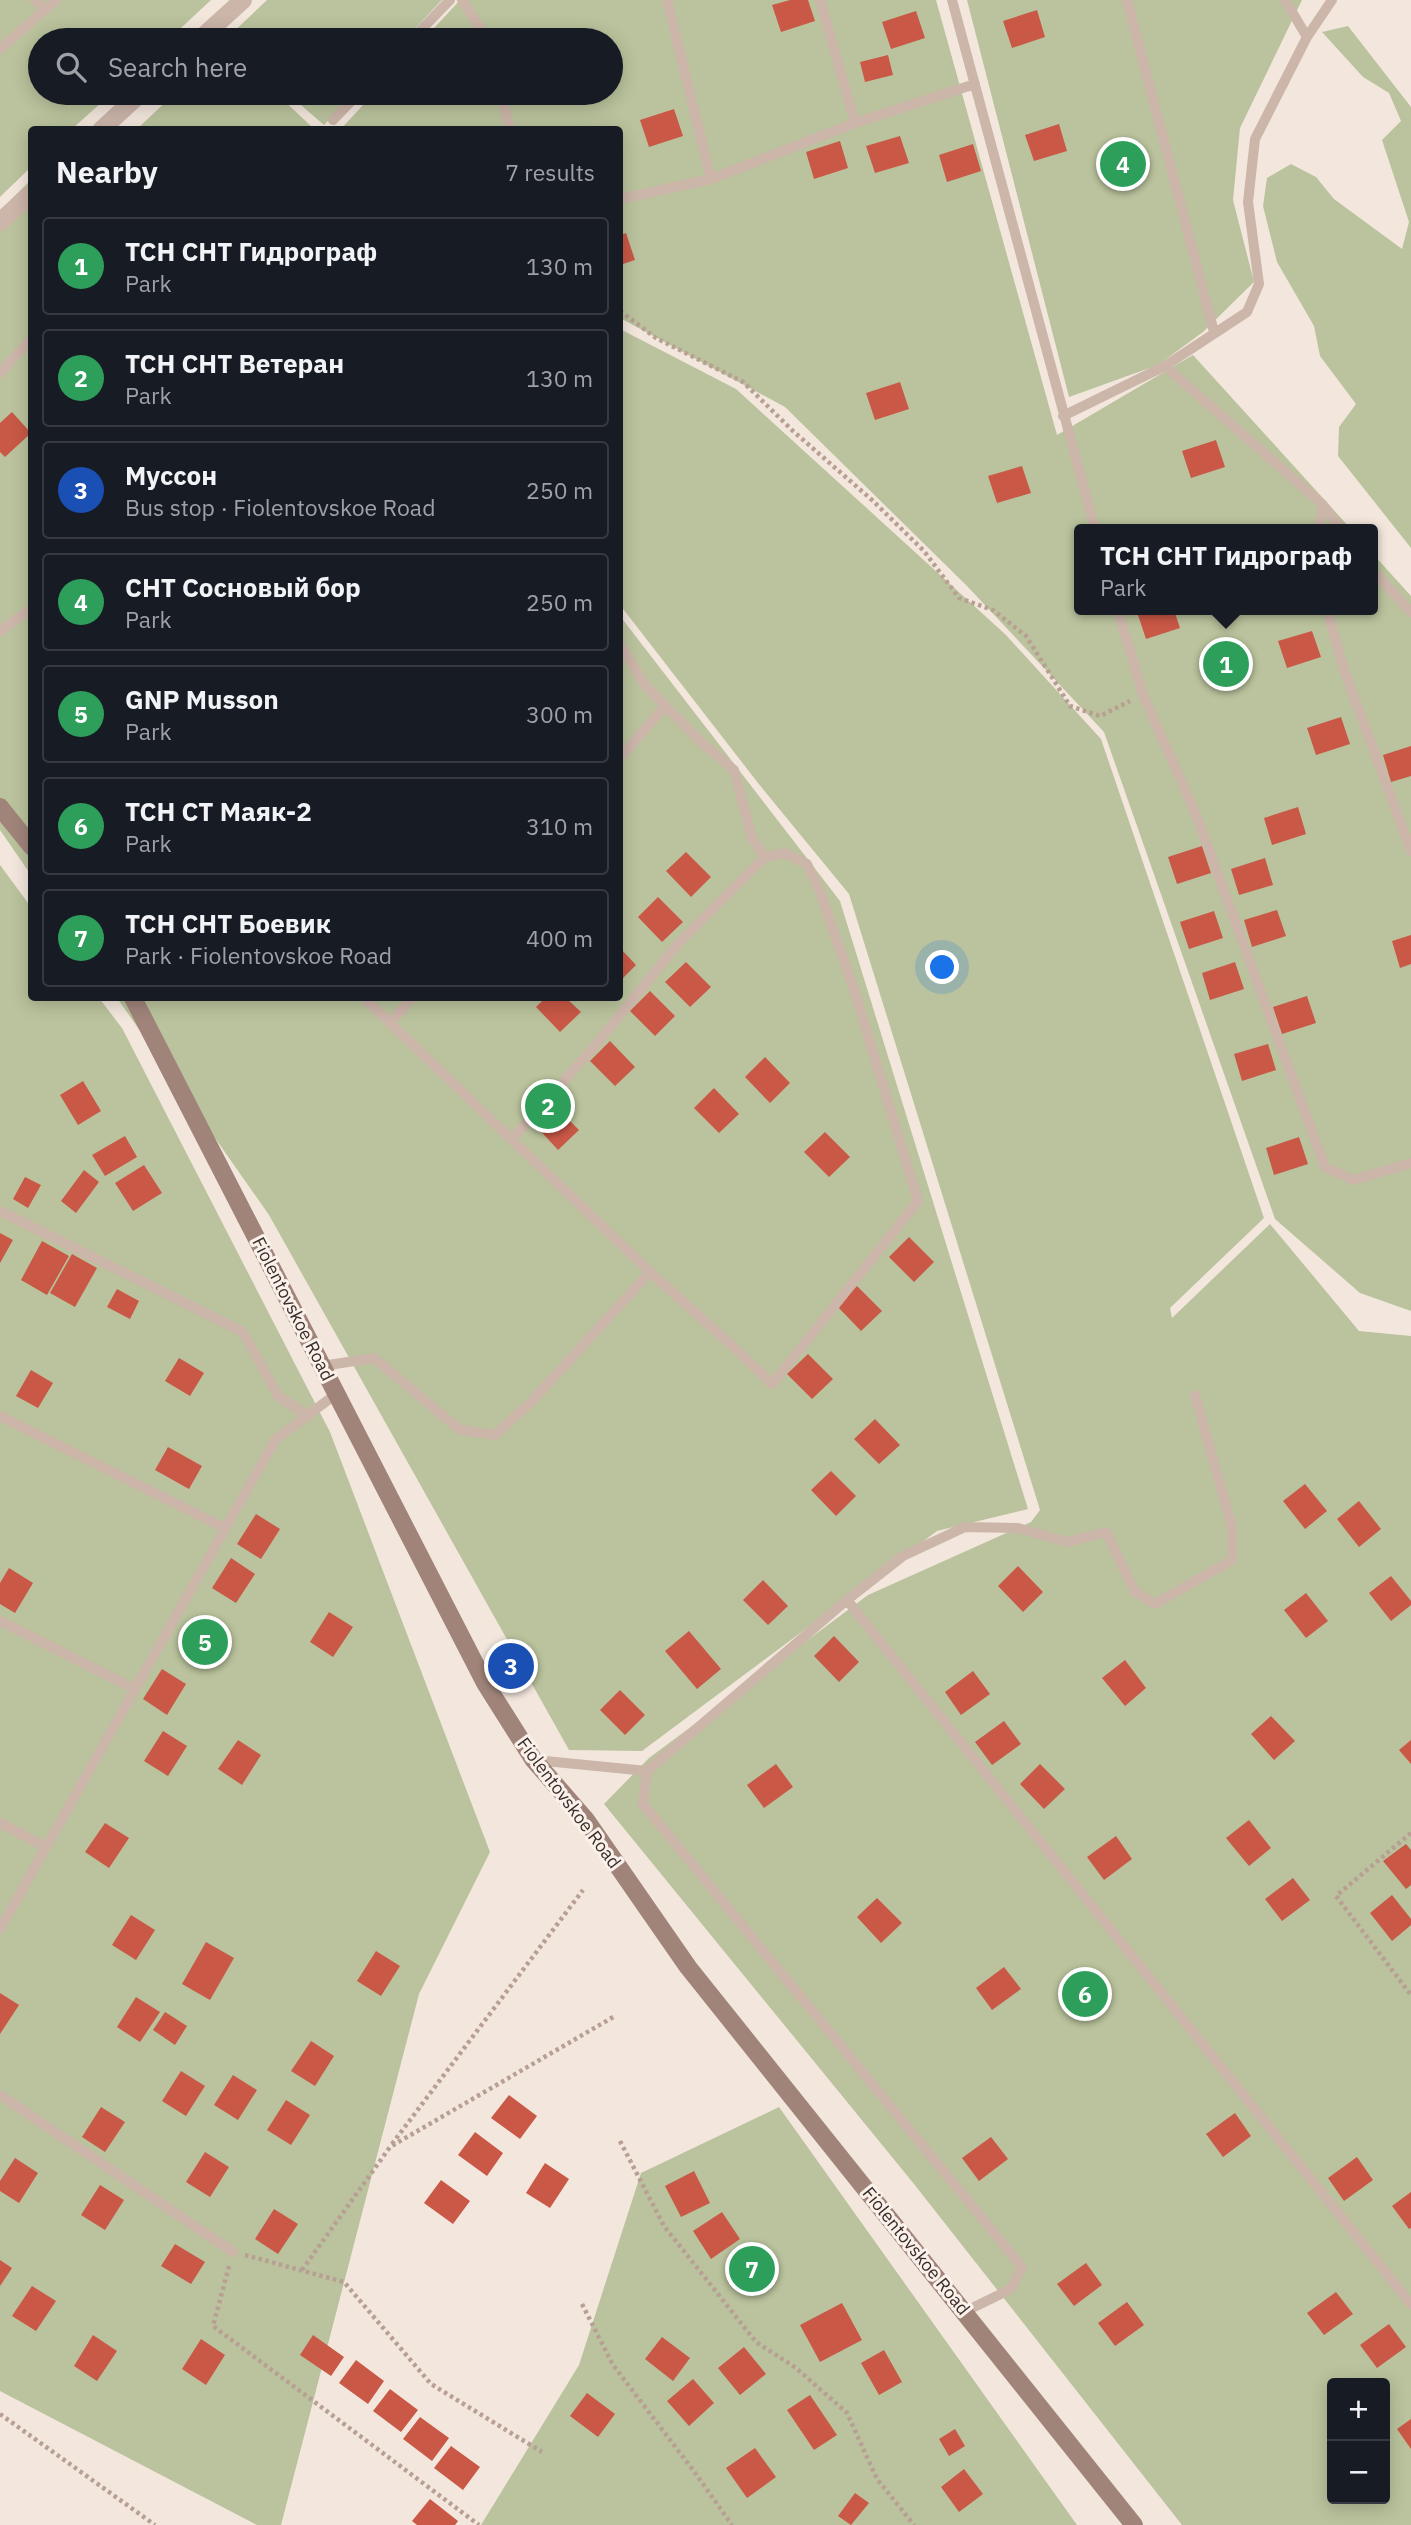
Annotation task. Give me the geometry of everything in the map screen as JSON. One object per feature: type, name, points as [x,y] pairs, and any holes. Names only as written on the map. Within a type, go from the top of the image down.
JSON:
[{"type":"main road","points":[[0,807],[28,842]]},
{"type":"main road","name":"Fiolentovskoe Road","points":[[135,1001],[485,1683],[533,1759],[586,1821],[688,1967],[1134,2525]]},
{"type":"street","points":[[212,28],[243,0]]},
{"type":"street","points":[[107,126],[129,105]]},
{"type":"street","points":[[0,222],[28,197]]},
{"type":"lane","points":[[35,0],[44,10]]},
{"type":"lane","points":[[0,49],[55,0]]},
{"type":"lane","points":[[423,28],[450,0]]},
{"type":"lane","points":[[462,0],[480,28]]},
{"type":"lane","points":[[667,0],[711,179]]},
{"type":"lane","points":[[820,0],[855,123]]},
{"type":"lane","points":[[952,0],[1094,524]]},
{"type":"lane","points":[[1127,0],[1214,332]]},
{"type":"lane","points":[[1285,0],[1307,37]]},
{"type":"lane","points":[[1063,416],[1166,366],[1247,312],[1259,284],[1248,202],[1255,139],[1307,37],[1332,0]]},
{"type":"lane","points":[[623,198],[711,179],[855,123],[975,84]]},
{"type":"lane","points":[[332,120],[347,105]]},
{"type":"lane","points":[[504,105],[509,126]]},
{"type":"lane","points":[[0,373],[28,342]]},
{"type":"lane","points":[[1166,366],[1322,505],[1337,524]]},
{"type":"lane","points":[[1320,524],[1322,505]]},
{"type":"lane","points":[[1378,576],[1411,612]]},
{"type":"lane","points":[[0,631],[28,611]]},
{"type":"lane","points":[[1119,615],[1143,695],[1195,812],[1325,1167],[1353,1180],[1411,1163]]},
{"type":"lane","points":[[1328,615],[1345,673],[1411,851]]},
{"type":"lane","points":[[623,649],[645,685],[700,741],[734,770],[752,838],[765,857]]},
{"type":"lane","points":[[623,755],[665,706]]},
{"type":"lane","points":[[367,1001],[650,1272],[772,1384],[918,1201],[855,993],[812,873],[807,864],[785,853],[765,857],[678,944],[593,1048],[512,1139]]},
{"type":"lane","points":[[390,1023],[409,1001]]},
{"type":"lane","points":[[0,1211],[243,1332],[278,1396],[307,1416]]},
{"type":"lane","points":[[322,1366],[374,1358],[460,1430],[495,1435],[531,1402],[650,1272]]},
{"type":"lane","points":[[0,1929],[275,1440],[336,1394]]},
{"type":"lane","points":[[964,2312],[1011,2289],[1022,2267],[643,1804],[648,1771],[847,1600],[903,1556],[965,1527],[1018,1528],[1067,1542],[1106,1532],[1135,1592],[1155,1604],[1232,1560],[1232,1527],[1195,1395]]},
{"type":"lane","points":[[0,1416],[225,1528]]},
{"type":"lane","points":[[847,1600],[1411,2304]]},
{"type":"lane","points":[[0,1621],[135,1689]]},
{"type":"lane","points":[[533,1759],[648,1771]]},
{"type":"lane","points":[[0,1823],[46,1847]]},
{"type":"lane","points":[[0,2095],[233,2252]]},
{"type":"path","points":[[623,312],[656,338],[743,382],[924,551],[959,598],[993,610],[1026,636],[1070,706],[1100,716],[1143,695]]},
{"type":"path","points":[[1411,1833],[1336,1896],[1411,1996]]},
{"type":"path","points":[[302,2270],[390,2147],[583,1890]]},
{"type":"path","points":[[390,2147],[615,2016]]},
{"type":"path","points":[[620,2141],[664,2226],[756,2342],[796,2368],[847,2413],[877,2479],[914,2525]]},
{"type":"path","points":[[479,2525],[213,2326],[233,2252],[344,2282],[431,2384],[542,2452]]},
{"type":"path","points":[[582,2304],[613,2365],[732,2525]]},
{"type":"path","points":[[0,2414],[155,2525]]},
{"type":"green space","points":[[0,0],[211,0],[181,28],[28,28],[28,105],[99,105],[75,126],[28,126],[28,170],[0,197]]},
{"type":"green space","points":[[267,0],[442,0],[415,28],[238,28]]},
{"type":"green space","points":[[460,0],[936,0],[1057,435],[1193,355],[1346,524],[1074,524],[1074,615],[1378,615],[1378,560],[1411,596],[1411,1311],[1360,1293],[1275,1219],[1104,732],[967,586],[785,407],[623,320],[623,126],[344,126],[363,105],[623,105],[623,28],[434,28]]},
{"type":"green space","points":[[967,0],[1302,0],[1240,128],[1233,200],[1254,282],[1203,332],[1158,365],[1069,397]]},
{"type":"green space","points":[[1348,26],[1411,107],[1411,548],[1338,456],[1339,427],[1356,404],[1320,356],[1314,326],[1277,262],[1263,206],[1267,178],[1291,164],[1316,177],[1334,199],[1402,249],[1409,222],[1382,140],[1401,121],[1389,93],[1363,77],[1322,32]]},
{"type":"green space","points":[[162,105],[289,105],[311,126],[140,126]]},
{"type":"green space","points":[[301,105],[343,105],[324,125]]},
{"type":"green space","points":[[28,183],[28,871],[0,830],[0,210]]},
{"type":"green space","points":[[623,331],[736,389],[1006,635],[1101,739],[1264,1218],[1170,1308],[1172,1318],[1270,1224],[1359,1331],[1411,1336],[1411,2525],[1182,2525],[914,2184],[604,1804],[649,1758],[868,1595],[1031,1522],[1040,1510],[849,894],[758,783],[623,609]]},
{"type":"green space","points":[[623,620],[840,901],[1028,1509],[937,1531],[642,1751],[569,1750],[269,1215],[119,1001],[623,1001]]},
{"type":"green space","points":[[0,865],[28,903],[28,1001],[101,1001],[122,1028],[330,1432],[490,1852],[419,1994],[281,2525],[257,2525],[0,2391]]},
{"type":"green space","points":[[779,2107],[1077,2525],[481,2525],[579,2365],[641,2173]]},
{"type":"building","points":[[790,0],[808,0],[815,21],[781,32],[772,5]]},
{"type":"building","points":[[1037,10],[1045,37],[1012,48],[1003,21]]},
{"type":"building","points":[[916,11],[925,38],[891,49],[882,22]]},
{"type":"building","points":[[888,55],[893,75],[865,82],[860,62]]},
{"type":"building","points":[[674,109],[683,136],[649,147],[640,120]]},
{"type":"building","points":[[1059,124],[1067,151],[1034,161],[1025,135]]},
{"type":"building","points":[[900,136],[909,163],[875,173],[866,146]]},
{"type":"building","points":[[840,141],[848,168],[814,179],[806,152]]},
{"type":"building","points":[[973,144],[981,171],[947,182],[939,155]]},
{"type":"building","points":[[626,233],[635,260],[623,264],[623,234]]},
{"type":"building","points":[[900,382],[909,409],[875,420],[866,393]]},
{"type":"building","points":[[12,412],[28,430],[28,436],[5,457],[0,452],[0,423]]},
{"type":"building","points":[[1216,440],[1225,467],[1191,478],[1182,451]]},
{"type":"building","points":[[1022,466],[1031,493],[997,503],[988,476]]},
{"type":"building","points":[[1138,615],[1176,615],[1180,628],[1146,639]]},
{"type":"building","points":[[1312,631],[1321,657],[1287,668],[1278,641]]},
{"type":"building","points":[[1341,717],[1350,744],[1316,755],[1307,728]]},
{"type":"building","points":[[1411,746],[1411,776],[1391,782],[1383,755]]},
{"type":"building","points":[[1298,807],[1306,834],[1272,845],[1264,818]]},
{"type":"building","points":[[1202,846],[1211,873],[1177,884],[1168,857]]},
{"type":"building","points":[[686,852],[711,877],[691,897],[666,871]]},
{"type":"building","points":[[1265,858],[1273,885],[1239,895],[1231,869]]},
{"type":"building","points":[[658,897],[683,922],[662,942],[638,917]]},
{"type":"building","points":[[1277,910],[1286,936],[1252,947],[1244,920]]},
{"type":"building","points":[[1214,911],[1223,938],[1189,949],[1180,922]]},
{"type":"building","points":[[1411,935],[1411,964],[1400,968],[1392,941]]},
{"type":"building","points":[[623,951],[636,965],[623,978]]},
{"type":"building","points":[[686,962],[711,987],[690,1007],[665,982]]},
{"type":"building","points":[[1235,962],[1244,989],[1210,1000],[1202,973]]},
{"type":"building","points":[[650,991],[675,1016],[655,1036],[630,1011]]},
{"type":"building","points":[[1307,996],[1316,1023],[1282,1034],[1273,1007]]},
{"type":"building","points":[[542,1001],[569,1001],[581,1012],[560,1032],[536,1007]]},
{"type":"building","points":[[610,1041],[635,1067],[615,1086],[590,1061]]},
{"type":"building","points":[[1268,1044],[1276,1070],[1242,1081],[1234,1054]]},
{"type":"building","points":[[765,1057],[790,1083],[770,1103],[745,1077]]},
{"type":"building","points":[[83,1081],[101,1111],[78,1125],[60,1095]]},
{"type":"building","points":[[714,1088],[739,1114],[719,1133],[694,1108]]},
{"type":"building","points":[[554,1105],[579,1130],[558,1150],[534,1124]]},
{"type":"building","points":[[825,1132],[850,1157],[829,1177],[804,1152]]},
{"type":"building","points":[[125,1136],[137,1157],[105,1176],[92,1155]]},
{"type":"building","points":[[1299,1137],[1308,1164],[1274,1175],[1266,1148]]},
{"type":"building","points":[[144,1165],[162,1193],[133,1211],[115,1183]]},
{"type":"building","points":[[84,1170],[99,1182],[76,1213],[61,1201]]},
{"type":"building","points":[[25,1177],[41,1185],[28,1208],[13,1199]]},
{"type":"building","points":[[0,1233],[13,1240],[0,1263]]},
{"type":"building","points":[[909,1237],[934,1262],[914,1282],[889,1257]]},
{"type":"building","points":[[42,1241],[69,1256],[47,1295],[21,1280]]},
{"type":"building","points":[[72,1254],[97,1268],[75,1307],[50,1293]]},
{"type":"building","points":[[857,1286],[882,1311],[861,1331],[837,1306]]},
{"type":"building","points":[[117,1289],[139,1301],[130,1319],[107,1307]]},
{"type":"building","points":[[808,1354],[833,1379],[812,1399],[787,1374]]},
{"type":"building","points":[[179,1358],[204,1373],[190,1396],[165,1381]]},
{"type":"building","points":[[31,1370],[53,1383],[38,1408],[16,1396]]},
{"type":"building","points":[[875,1419],[900,1445],[879,1464],[854,1439]]},
{"type":"building","points":[[168,1447],[202,1466],[189,1489],[155,1470]]},
{"type":"building","points":[[831,1471],[856,1496],[836,1516],[811,1490]]},
{"type":"building","points":[[1305,1484],[1327,1511],[1305,1529],[1283,1501]]},
{"type":"building","points":[[1359,1501],[1381,1529],[1359,1547],[1337,1519]]},
{"type":"building","points":[[256,1514],[280,1529],[261,1559],[237,1544]]},
{"type":"building","points":[[231,1558],[255,1574],[236,1603],[212,1588]]},
{"type":"building","points":[[1018,1566],[1043,1592],[1023,1612],[998,1586]]},
{"type":"building","points":[[9,1568],[33,1583],[15,1613],[0,1604],[0,1583]]},
{"type":"building","points":[[1391,1576],[1411,1601],[1411,1605],[1391,1621],[1369,1593]]},
{"type":"building","points":[[763,1580],[788,1606],[768,1625],[743,1600]]},
{"type":"building","points":[[1306,1593],[1328,1621],[1306,1638],[1284,1610]]},
{"type":"building","points":[[329,1612],[353,1627],[333,1657],[310,1642]]},
{"type":"building","points":[[689,1631],[721,1669],[697,1689],[665,1651]]},
{"type":"building","points":[[834,1636],[859,1662],[839,1682],[814,1656]]},
{"type":"building","points":[[1125,1660],[1146,1688],[1125,1706],[1102,1678]]},
{"type":"building","points":[[162,1669],[186,1684],[167,1715],[143,1699]]},
{"type":"building","points":[[973,1671],[990,1694],[961,1715],[945,1692]]},
{"type":"building","points":[[620,1690],[645,1715],[625,1735],[600,1710]]},
{"type":"building","points":[[1271,1716],[1295,1741],[1274,1760],[1251,1734]]},
{"type":"building","points":[[1004,1721],[1021,1744],[992,1765],[975,1742]]},
{"type":"building","points":[[163,1731],[187,1746],[168,1776],[144,1761]]},
{"type":"building","points":[[238,1740],[261,1755],[242,1785],[218,1769]]},
{"type":"building","points":[[1411,1740],[1411,1764],[1399,1750]]},
{"type":"building","points":[[776,1764],[793,1787],[764,1808],[747,1785]]},
{"type":"building","points":[[1040,1764],[1065,1789],[1044,1809],[1020,1784]]},
{"type":"building","points":[[1249,1820],[1271,1848],[1249,1866],[1226,1838]]},
{"type":"building","points":[[105,1823],[129,1838],[109,1868],[85,1852]]},
{"type":"building","points":[[1116,1836],[1132,1859],[1104,1880],[1087,1857]]},
{"type":"building","points":[[1406,1844],[1411,1850],[1411,1885],[1406,1889],[1383,1861]]},
{"type":"building","points":[[1293,1878],[1310,1900],[1282,1921],[1265,1899]]},
{"type":"building","points":[[1392,1895],[1411,1919],[1411,1925],[1392,1941],[1370,1913]]},
{"type":"building","points":[[877,1898],[902,1923],[881,1943],[857,1917]]},
{"type":"building","points":[[131,1915],[155,1930],[136,1960],[112,1945]]},
{"type":"building","points":[[206,1942],[234,1958],[210,2000],[182,1984]]},
{"type":"building","points":[[376,1951],[400,1966],[381,1996],[357,1981]]},
{"type":"building","points":[[1004,1967],[1021,1989],[992,2010],[976,1988]]},
{"type":"building","points":[[0,1993],[19,2005],[0,2034]]},
{"type":"building","points":[[136,1997],[160,2012],[140,2042],[117,2027]]},
{"type":"building","points":[[165,2012],[187,2026],[175,2045],[153,2030]]},
{"type":"building","points":[[311,2041],[334,2056],[315,2086],[291,2071]]},
{"type":"building","points":[[181,2071],[205,2086],[186,2116],[162,2101]]},
{"type":"building","points":[[233,2075],[257,2090],[238,2120],[214,2105]]},
{"type":"building","points":[[509,2095],[537,2116],[520,2139],[491,2118]]},
{"type":"building","points":[[286,2100],[310,2115],[291,2145],[267,2130]]},
{"type":"building","points":[[101,2107],[125,2122],[105,2152],[82,2137]]},
{"type":"building","points":[[1235,2113],[1251,2136],[1223,2157],[1206,2134]]},
{"type":"building","points":[[475,2132],[503,2153],[487,2176],[458,2155]]},
{"type":"building","points":[[991,2137],[1008,2159],[979,2181],[962,2158]]},
{"type":"building","points":[[205,2152],[229,2167],[210,2197],[186,2182]]},
{"type":"building","points":[[1357,2157],[1373,2180],[1344,2201],[1328,2178]]},
{"type":"building","points":[[15,2158],[38,2173],[19,2203],[0,2191],[0,2181]]},
{"type":"building","points":[[545,2163],[569,2179],[550,2208],[526,2193]]},
{"type":"building","points":[[694,2171],[710,2203],[681,2217],[665,2186]]},
{"type":"building","points":[[441,2180],[470,2201],[453,2224],[424,2203]]},
{"type":"building","points":[[100,2185],[124,2200],[105,2230],[81,2215]]},
{"type":"building","points":[[1411,2192],[1411,2228],[1409,2229],[1392,2206]]},
{"type":"building","points":[[274,2209],[298,2224],[278,2254],[255,2239]]},
{"type":"building","points":[[722,2212],[740,2239],[711,2259],[693,2231]]},
{"type":"building","points":[[175,2244],[205,2262],[191,2284],[161,2266]]},
{"type":"building","points":[[0,2260],[12,2268],[0,2286]]},
{"type":"building","points":[[1086,2263],[1102,2285],[1074,2306],[1057,2284]]},
{"type":"building","points":[[32,2286],[56,2301],[36,2331],[12,2316]]},
{"type":"building","points":[[1336,2292],[1353,2314],[1324,2335],[1307,2313]]},
{"type":"building","points":[[1127,2302],[1144,2325],[1115,2346],[1098,2323]]},
{"type":"building","points":[[842,2303],[862,2340],[820,2362],[800,2325]]},
{"type":"building","points":[[1389,2324],[1406,2347],[1377,2368],[1360,2345]]},
{"type":"building","points":[[93,2335],[117,2351],[97,2381],[74,2366]]},
{"type":"building","points":[[313,2335],[344,2357],[331,2376],[300,2355]]},
{"type":"building","points":[[662,2337],[690,2358],[673,2381],[645,2359]]},
{"type":"building","points":[[201,2339],[225,2355],[206,2385],[182,2369]]},
{"type":"building","points":[[744,2347],[766,2374],[740,2395],[718,2368]]},
{"type":"building","points":[[884,2350],[902,2382],[879,2395],[861,2363]]},
{"type":"building","points":[[356,2360],[384,2381],[368,2404],[339,2383]]},
{"type":"building","points":[[693,2379],[714,2403],[689,2426],[667,2401]]},
{"type":"building","points":[[390,2389],[418,2410],[401,2432],[373,2411]]},
{"type":"building","points":[[587,2393],[615,2414],[598,2437],[570,2416]]},
{"type":"building","points":[[810,2395],[837,2435],[814,2450],[787,2410]]},
{"type":"building","points":[[420,2417],[449,2438],[432,2461],[403,2439]]},
{"type":"building","points":[[1411,2419],[1411,2449],[1397,2429]]},
{"type":"building","points":[[955,2429],[965,2446],[949,2456],[939,2439]]},
{"type":"building","points":[[451,2446],[480,2467],[463,2490],[434,2468]]},
{"type":"building","points":[[755,2448],[776,2477],[747,2498],[726,2468]]},
{"type":"building","points":[[964,2469],[983,2494],[959,2512],[941,2487]]},
{"type":"building","points":[[855,2493],[869,2503],[851,2525],[838,2516]]},
{"type":"building","points":[[430,2499],[458,2521],[455,2525],[417,2525],[412,2521]]},
{"type":"place","name":"СНТ Сосновый бор","points":[[1123,164]]},
{"type":"place","name":"ТСН СНТ Гидрограф","points":[[1226,664]]},
{"type":"place","name":"ТСН СНТ Ветеран","points":[[548,1106]]},
{"type":"place","name":"GNP Musson","points":[[205,1642]]},
{"type":"place","name":"Муссон","points":[[511,1666]]},
{"type":"place","name":"ТСН СТ Маяк-2","points":[[1085,1994]]},
{"type":"place","name":"ТСН СНТ Боевик","points":[[752,2269]]}]
